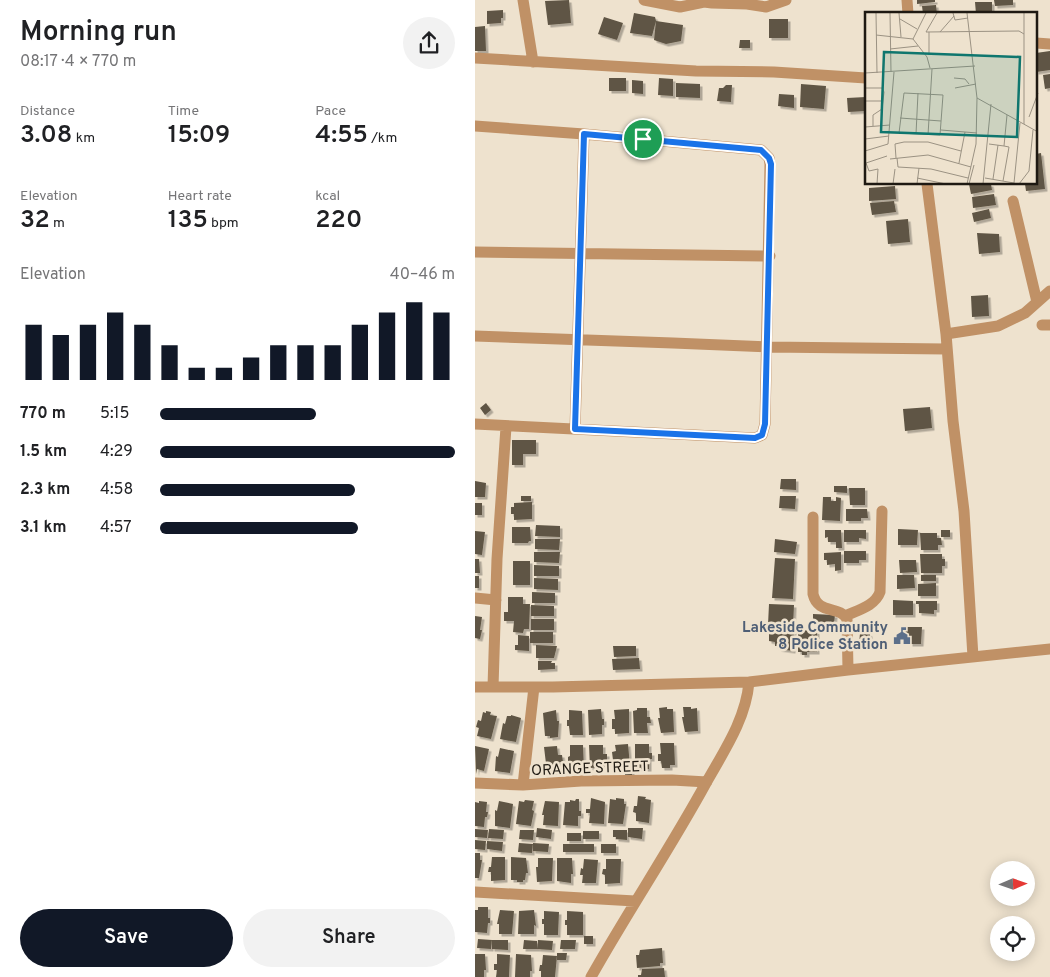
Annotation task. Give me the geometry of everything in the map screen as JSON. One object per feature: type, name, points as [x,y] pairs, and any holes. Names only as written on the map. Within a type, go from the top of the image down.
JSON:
[{"type":"street","points":[[523,0],[533,62]]},
{"type":"street","points":[[644,0],[680,7],[704,1],[712,4],[747,4],[766,7],[787,0]]},
{"type":"street","points":[[1037,43],[1050,44]]},
{"type":"street","points":[[475,58],[696,71],[774,72],[865,78]]},
{"type":"street","points":[[475,126],[761,150],[766,153],[771,164],[765,424],[762,435],[755,438],[475,424]]},
{"type":"street","points":[[575,429],[584,134]]},
{"type":"street","points":[[927,185],[946,334],[953,421],[964,511],[973,657]]},
{"type":"street","points":[[1013,202],[1037,302]]},
{"type":"street","points":[[475,252],[769,256]]},
{"type":"street","points":[[946,334],[998,326],[1025,313],[1050,291]]},
{"type":"street","points":[[475,336],[767,347],[946,349]]},
{"type":"street","points":[[493,687],[506,427]]},
{"type":"street","points":[[813,517],[814,599],[821,606],[845,616],[874,603],[878,599],[880,592],[882,511]]},
{"type":"street","points":[[475,598],[496,600]]},
{"type":"street","points":[[845,616],[847,624],[848,670]]},
{"type":"street","points":[[475,687],[749,682],[1050,649]]},
{"type":"street","points":[[591,977],[707,782],[744,710],[749,682]]},
{"type":"street","points":[[523,785],[534,687]]},
{"type":"street","name":"ORANGE STREET","points":[[475,782],[523,785],[581,781],[672,780],[707,782]]},
{"type":"street","points":[[475,892],[635,901]]},
{"type":"building","points":[[569,0],[571,23],[548,25],[545,1]]},
{"type":"building","points":[[917,0],[935,0],[935,2],[917,4]]},
{"type":"building","points":[[994,0],[1013,0],[1013,5],[995,6]]},
{"type":"building","points":[[975,2],[992,2],[992,12],[976,12]]},
{"type":"building","points":[[936,5],[937,12],[923,12],[922,6]]},
{"type":"building","points":[[503,10],[501,23],[487,24],[487,11]]},
{"type":"building","points":[[634,13],[655,17],[656,21],[652,36],[630,33]]},
{"type":"building","points":[[604,17],[623,23],[617,40],[598,34]]},
{"type":"building","points":[[769,19],[788,19],[788,38],[769,38]]},
{"type":"building","points":[[656,21],[683,25],[681,41],[666,44],[654,40]]},
{"type":"building","points":[[485,26],[486,51],[475,51],[475,27]]},
{"type":"building","points":[[740,40],[750,40],[750,48],[739,48]]},
{"type":"building","points":[[1050,51],[1050,70],[1037,72],[1037,53]]},
{"type":"building","points":[[1050,74],[1050,88],[1045,89],[1043,75]]},
{"type":"building","points":[[609,78],[626,78],[626,91],[609,91]]},
{"type":"building","points":[[659,78],[673,79],[673,96],[658,95]]},
{"type":"building","points":[[632,80],[643,81],[643,94],[632,93]]},
{"type":"building","points":[[676,83],[700,84],[700,98],[676,97]]},
{"type":"building","points":[[801,84],[826,86],[824,109],[800,107]]},
{"type":"building","points":[[726,85],[732,85],[731,102],[717,101],[719,88],[723,88]]},
{"type":"building","points":[[779,94],[794,95],[794,108],[778,106]]},
{"type":"building","points":[[865,97],[865,111],[848,112],[847,98]]},
{"type":"building","points":[[1041,153],[1045,189],[1026,191],[1025,185],[1037,185],[1037,154]]},
{"type":"building","points":[[969,185],[991,185],[992,190],[971,194]]},
{"type":"building","points":[[895,186],[896,199],[869,201],[869,188]]},
{"type":"building","points":[[994,194],[996,205],[973,208],[972,197]]},
{"type":"building","points":[[894,201],[896,212],[872,215],[870,203]]},
{"type":"building","points":[[989,209],[991,218],[974,222],[972,213]]},
{"type":"building","points":[[908,219],[910,242],[888,244],[886,221]]},
{"type":"building","points":[[977,233],[999,234],[1000,252],[979,254]]},
{"type":"building","points":[[988,295],[989,316],[972,317],[971,296]]},
{"type":"building","points":[[486,403],[491,410],[485,415],[480,408]]},
{"type":"building","points":[[930,407],[932,428],[905,431],[903,409]]},
{"type":"building","points":[[512,440],[536,440],[536,454],[523,454],[523,465],[512,465]]},
{"type":"building","points":[[781,479],[796,479],[796,490],[780,489]]},
{"type":"building","points":[[475,481],[486,483],[485,497],[475,497]]},
{"type":"building","points":[[834,486],[847,486],[847,493],[834,492]]},
{"type":"building","points":[[849,488],[865,488],[865,505],[850,505]]},
{"type":"building","points":[[521,496],[531,496],[531,501],[521,501]]},
{"type":"building","points":[[780,496],[796,496],[795,509],[779,508]]},
{"type":"building","points":[[823,497],[831,497],[831,501],[836,501],[836,497],[841,498],[840,521],[822,520]]},
{"type":"building","points":[[532,502],[532,519],[514,520],[514,514],[511,514],[511,507],[514,507],[514,503]]},
{"type":"building","points":[[475,503],[482,503],[482,515],[475,515]]},
{"type":"building","points":[[846,509],[867,509],[868,518],[861,518],[861,521],[846,521]]},
{"type":"building","points":[[536,525],[560,526],[560,537],[535,536]]},
{"type":"building","points":[[512,527],[530,527],[531,541],[528,543],[512,543]]},
{"type":"building","points":[[898,529],[918,530],[917,545],[898,545]]},
{"type":"building","points":[[825,530],[841,530],[842,548],[836,548],[836,542],[828,542],[828,537],[825,538]]},
{"type":"building","points":[[844,530],[866,530],[866,539],[859,538],[859,542],[844,542]]},
{"type":"building","points":[[941,530],[950,530],[950,537],[941,537]]},
{"type":"building","points":[[475,531],[485,532],[482,555],[475,554]]},
{"type":"building","points":[[920,533],[937,533],[937,538],[941,538],[942,545],[938,545],[938,550],[921,550]]},
{"type":"building","points":[[535,539],[560,539],[559,550],[535,549]]},
{"type":"building","points":[[775,539],[797,542],[795,554],[774,552]]},
{"type":"building","points":[[844,551],[866,551],[866,560],[859,560],[859,563],[844,563]]},
{"type":"building","points":[[534,552],[560,552],[559,563],[534,562]]},
{"type":"building","points":[[841,552],[841,570],[835,571],[835,564],[827,565],[827,560],[824,560],[824,553]]},
{"type":"building","points":[[920,554],[942,554],[942,559],[945,559],[945,566],[942,566],[942,573],[921,573]]},
{"type":"building","points":[[775,558],[795,559],[793,599],[772,598]]},
{"type":"building","points":[[475,559],[479,559],[480,573],[475,573]]},
{"type":"building","points":[[899,560],[916,560],[917,572],[900,573]]},
{"type":"building","points":[[513,561],[530,561],[530,585],[513,585]]},
{"type":"building","points":[[534,565],[559,566],[559,576],[534,576]]},
{"type":"building","points":[[897,575],[914,575],[915,588],[897,589]]},
{"type":"building","points":[[921,575],[936,575],[936,581],[921,581]]},
{"type":"building","points":[[475,576],[479,576],[479,588],[475,588]]},
{"type":"building","points":[[534,578],[558,579],[558,590],[534,589]]},
{"type":"building","points":[[936,583],[936,596],[918,596],[918,584]]},
{"type":"building","points":[[532,592],[555,593],[555,603],[532,603]]},
{"type":"building","points":[[508,597],[523,597],[523,604],[530,604],[529,629],[524,629],[523,633],[513,632],[514,621],[504,621],[504,612],[508,612]]},
{"type":"building","points":[[893,600],[913,601],[913,615],[893,615]]},
{"type":"building","points":[[916,601],[937,601],[937,610],[934,610],[934,614],[919,613],[919,604],[916,604]]},
{"type":"building","points":[[769,604],[794,605],[793,626],[768,625]]},
{"type":"building","points":[[531,605],[554,606],[554,616],[531,616]]},
{"type":"building","points":[[813,614],[835,615],[834,623],[813,622]]},
{"type":"building","points":[[475,616],[482,617],[480,639],[475,638]]},
{"type":"building","points":[[531,619],[554,619],[554,630],[531,630]]},
{"type":"building","points":[[902,627],[922,627],[921,644],[910,644],[910,639],[901,639]]},
{"type":"building","points":[[769,629],[794,630],[793,651],[779,649],[780,646],[775,646],[775,642],[769,641]]},
{"type":"building","points":[[798,630],[817,631],[817,652],[807,652],[807,655],[802,655],[802,652],[798,652]]},
{"type":"building","points":[[530,632],[553,632],[553,643],[530,643]]},
{"type":"building","points":[[860,633],[870,634],[869,645],[859,645]]},
{"type":"building","points":[[518,635],[529,636],[529,651],[515,650],[515,645],[518,645]]},
{"type":"building","points":[[536,645],[557,646],[554,658],[536,658]]},
{"type":"building","points":[[613,646],[636,646],[636,656],[614,657]]},
{"type":"building","points":[[639,658],[640,669],[613,670],[612,659]]},
{"type":"building","points":[[538,661],[552,661],[551,663],[555,663],[555,669],[538,670]]},
{"type":"building","points":[[667,707],[667,709],[673,709],[674,732],[661,733],[658,718],[660,718],[659,708]]},
{"type":"building","points":[[683,707],[697,708],[698,731],[685,732],[682,717],[684,717]]},
{"type":"building","points":[[637,708],[647,708],[647,717],[650,717],[651,723],[647,723],[648,733],[634,733],[633,711],[637,710]]},
{"type":"building","points":[[601,709],[602,719],[604,719],[602,734],[589,735],[588,710]]},
{"type":"building","points":[[629,709],[629,733],[615,734],[615,729],[612,729],[612,719],[615,719],[614,710]]},
{"type":"building","points":[[556,710],[557,721],[559,721],[558,737],[550,738],[550,736],[545,736],[543,713]]},
{"type":"building","points":[[569,710],[582,711],[583,735],[570,735],[569,726],[567,726]]},
{"type":"building","points":[[486,711],[491,712],[490,715],[497,716],[491,739],[477,736],[479,728],[476,727],[478,720],[481,721],[483,712],[486,713]]},
{"type":"building","points":[[511,715],[521,718],[516,742],[500,739],[503,723],[505,724],[507,716]]},
{"type":"building","points":[[660,743],[674,743],[675,765],[670,765],[670,768],[662,768],[661,761],[658,761],[658,754],[661,754]]},
{"type":"building","points":[[628,744],[630,766],[617,767],[616,760],[613,760],[612,752],[616,751],[615,745]]},
{"type":"building","points":[[635,744],[649,744],[649,753],[652,753],[652,759],[649,759],[649,769],[635,769]]},
{"type":"building","points":[[570,745],[583,745],[584,770],[571,771],[571,762],[568,762]]},
{"type":"building","points":[[589,745],[603,745],[603,754],[607,754],[607,761],[604,761],[604,767],[590,768]]},
{"type":"building","points":[[475,746],[489,749],[484,771],[477,769],[476,774]]},
{"type":"building","points":[[557,746],[558,755],[562,755],[563,762],[559,762],[560,771],[547,772],[544,747]]},
{"type":"building","points":[[500,748],[514,751],[510,773],[495,771],[496,756],[498,757]]},
{"type":"building","points":[[632,768],[632,775],[625,776],[625,769]]},
{"type":"building","points":[[638,796],[651,800],[649,823],[636,821],[636,813],[633,812],[634,806],[637,806]]},
{"type":"building","points":[[591,798],[605,802],[604,824],[589,823],[590,813],[586,813],[586,809],[590,809]]},
{"type":"building","points":[[616,798],[624,799],[624,804],[626,804],[623,824],[608,823],[610,799],[616,800]]},
{"type":"building","points":[[579,799],[579,811],[581,811],[581,816],[578,816],[578,826],[563,825],[565,802],[575,801]]},
{"type":"building","points":[[525,800],[534,801],[531,826],[516,824],[519,801],[524,802]]},
{"type":"building","points":[[479,801],[487,802],[486,812],[488,812],[487,817],[485,817],[484,827],[475,826],[475,802],[479,803]]},
{"type":"building","points":[[499,801],[513,804],[510,828],[495,826],[495,810],[497,811]]},
{"type":"building","points":[[545,801],[559,802],[558,826],[543,825],[544,815],[542,815]]},
{"type":"building","points":[[537,828],[552,830],[551,839],[536,837]]},
{"type":"building","points":[[628,828],[643,828],[642,839],[628,837]]},
{"type":"building","points":[[475,829],[488,830],[487,838],[475,837]]},
{"type":"building","points":[[489,829],[504,830],[503,839],[488,838]]},
{"type":"building","points":[[520,830],[534,830],[533,840],[519,839]]},
{"type":"building","points":[[613,830],[627,830],[627,840],[613,837]]},
{"type":"building","points":[[583,831],[599,831],[599,839],[583,839]]},
{"type":"building","points":[[567,833],[581,833],[581,841],[567,841]]},
{"type":"building","points":[[475,840],[486,841],[485,850],[475,849]]},
{"type":"building","points":[[487,841],[503,842],[502,851],[487,849]]},
{"type":"building","points":[[519,843],[533,844],[532,853],[518,852]]},
{"type":"building","points":[[533,843],[549,844],[548,852],[533,851]]},
{"type":"building","points":[[563,844],[594,844],[594,852],[563,852]]},
{"type":"building","points":[[601,844],[616,844],[616,853],[601,853]]},
{"type":"building","points":[[475,853],[480,853],[480,860],[482,860],[479,878],[475,878]]},
{"type":"building","points":[[492,857],[505,857],[505,880],[491,881],[491,872],[488,872],[489,867],[491,867]]},
{"type":"building","points":[[511,857],[526,858],[528,873],[526,873],[523,882],[511,880]]},
{"type":"building","points":[[538,858],[553,858],[552,881],[537,882],[536,867],[538,867]]},
{"type":"building","points":[[557,858],[572,858],[573,874],[571,874],[571,883],[557,881]]},
{"type":"building","points":[[584,859],[598,860],[596,883],[582,883],[583,875],[580,875]]},
{"type":"building","points":[[606,859],[621,859],[620,883],[605,884],[605,875],[602,874],[603,869],[606,869]]},
{"type":"building","points":[[478,907],[488,907],[490,923],[488,923],[487,933],[475,932],[475,910],[478,910]]},
{"type":"building","points":[[500,910],[514,911],[512,934],[499,934],[499,924],[497,924]]},
{"type":"building","points":[[534,910],[536,926],[534,925],[534,934],[518,934],[519,911]]},
{"type":"building","points":[[544,911],[559,912],[558,935],[544,935],[542,919],[544,919]]},
{"type":"building","points":[[567,911],[583,912],[583,935],[567,935],[565,920],[567,920]]},
{"type":"building","points":[[584,936],[593,936],[593,944],[584,944]]},
{"type":"building","points":[[478,939],[492,940],[491,949],[477,948]]},
{"type":"building","points":[[492,940],[508,940],[508,950],[492,949]]},
{"type":"building","points":[[524,940],[537,941],[537,949],[523,949]]},
{"type":"building","points":[[538,940],[553,941],[552,950],[537,949]]},
{"type":"building","points":[[561,940],[576,940],[575,949],[560,949]]},
{"type":"building","points":[[662,948],[663,963],[660,963],[660,966],[637,968],[636,955],[639,955],[640,950]]},
{"type":"building","points":[[557,953],[567,953],[566,960],[557,960]]},
{"type":"building","points":[[475,954],[485,954],[486,970],[484,970],[484,977],[475,977]]},
{"type":"building","points":[[497,954],[510,955],[509,977],[496,977],[497,970],[494,970],[494,964],[497,964]]},
{"type":"building","points":[[516,954],[531,955],[532,971],[530,971],[530,977],[515,977]]},
{"type":"building","points":[[543,955],[557,956],[555,977],[541,977],[541,971],[539,971]]},
{"type":"building","points":[[664,968],[665,977],[638,977],[638,975],[641,975],[642,969]]},
{"type":"place","name":"Lakeside Community 8 Police Station","points":[[902,636]]},
{"type":"route","points":[[584,134],[643,139],[761,150],[769,158],[771,164],[765,424],[762,435],[755,438],[575,429],[584,134]]}]
